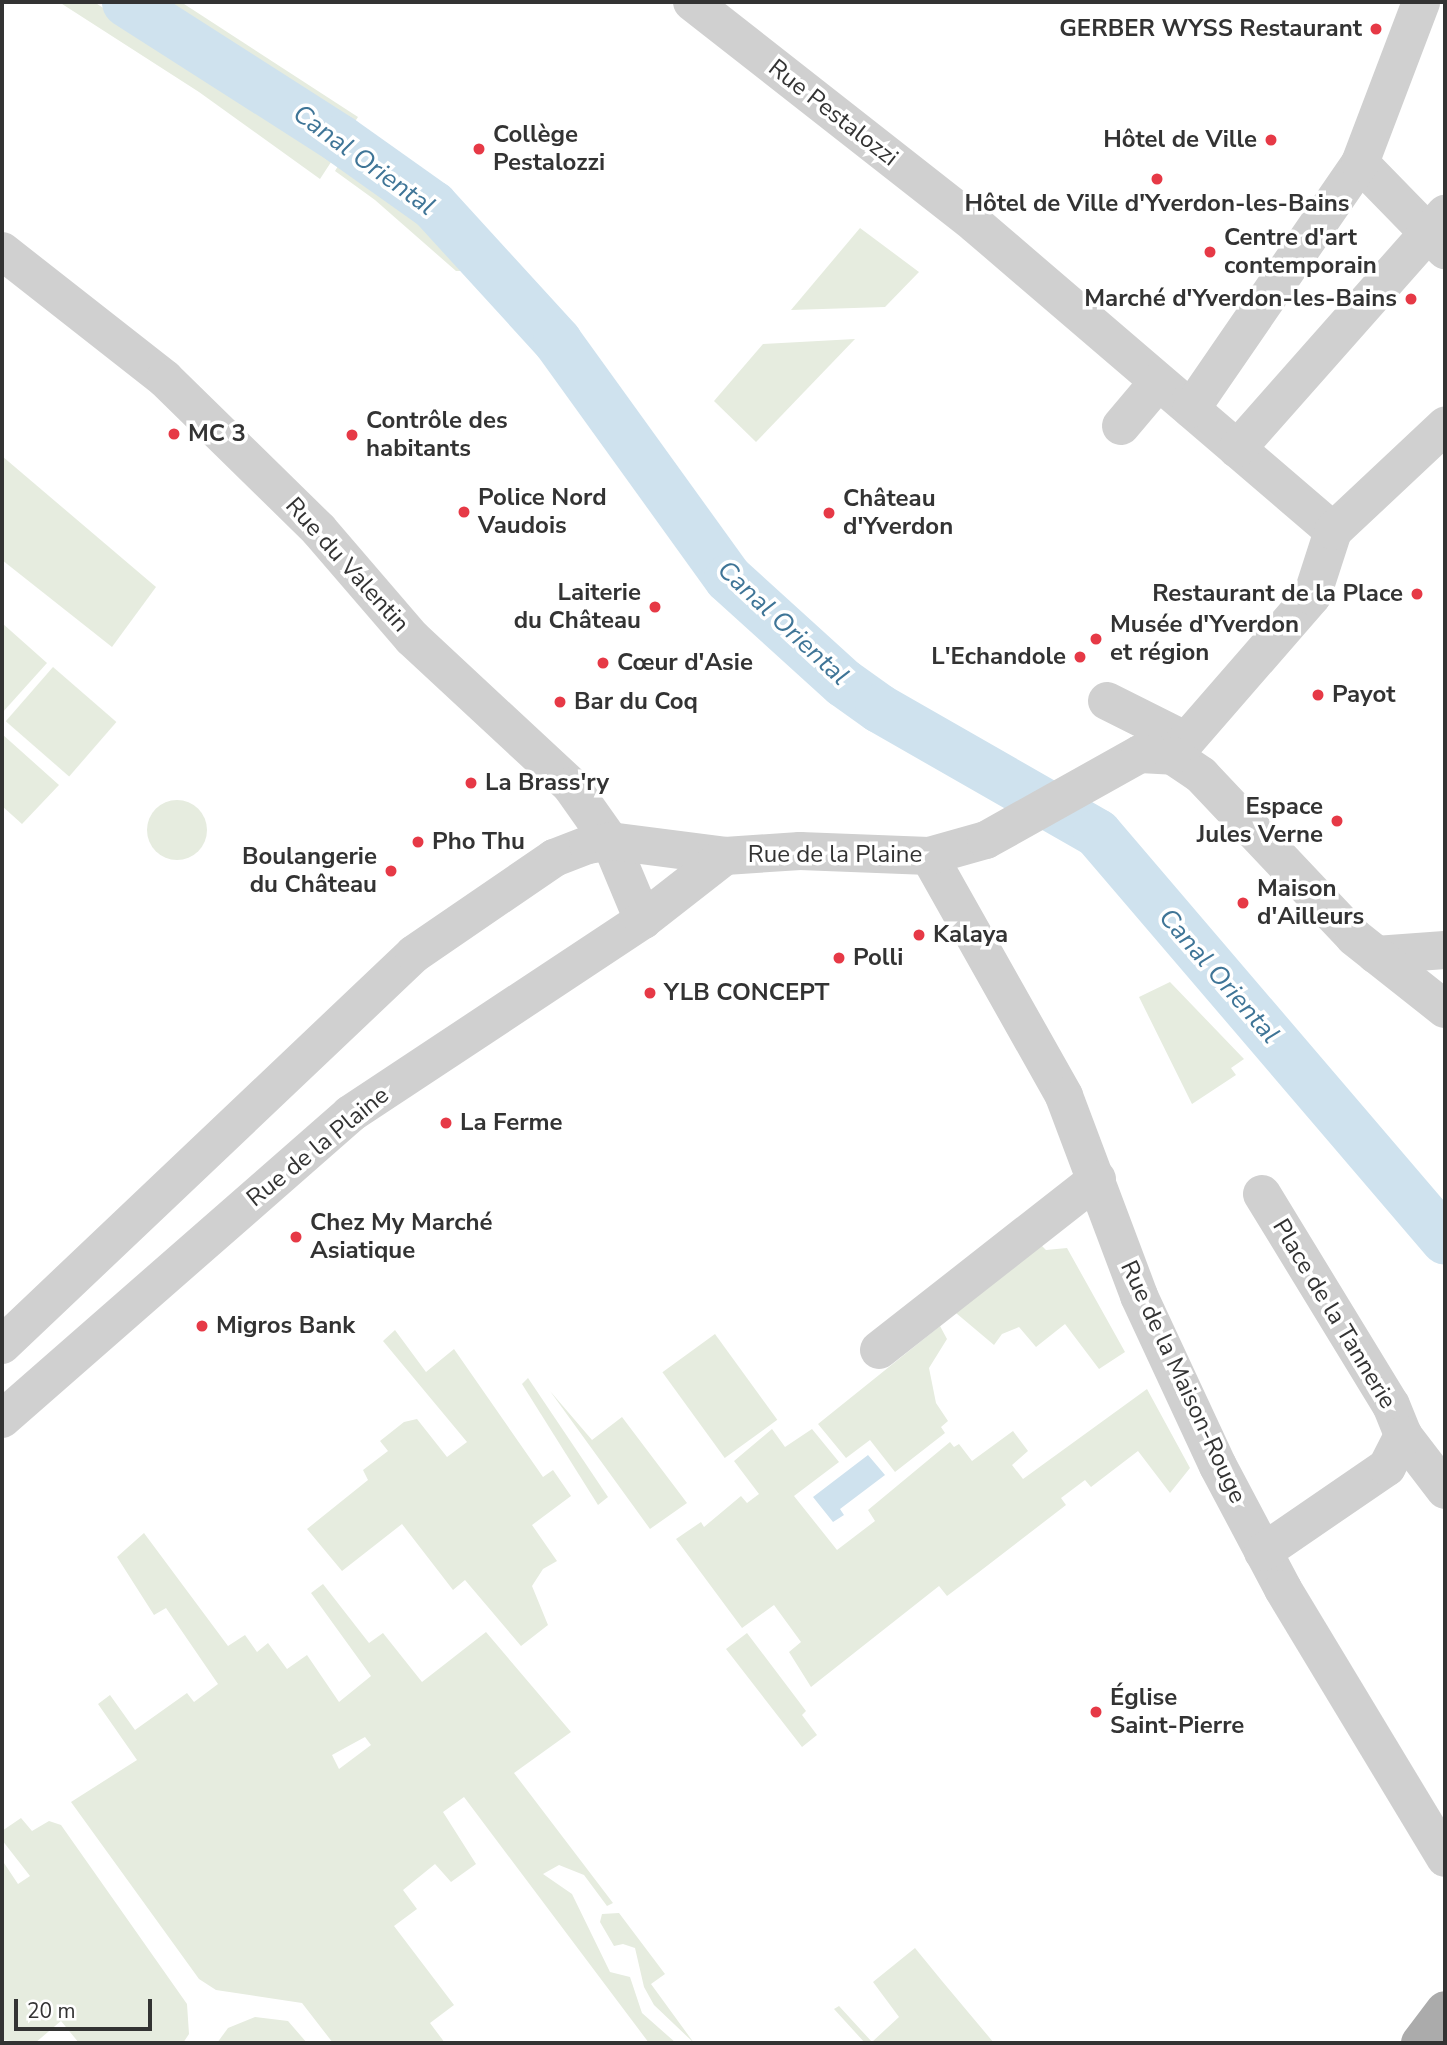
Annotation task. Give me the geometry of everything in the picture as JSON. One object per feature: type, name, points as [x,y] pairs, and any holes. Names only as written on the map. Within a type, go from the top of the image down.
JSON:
[{"type":"main road","points":[[1420,2043],[1445,2010]]},
{"type":"street","name":"Rue Pestalozzi","points":[[692,2],[975,224],[1334,531]]},
{"type":"street","points":[[1191,410],[1360,163],[1421,2]]},
{"type":"street","points":[[1237,449],[1440,232],[1360,163]]},
{"type":"street","name":"Rue du Valentin","points":[[2,251],[165,379],[319,530],[412,638],[571,786],[610,841],[643,920]]},
{"type":"street","points":[[1121,426],[1158,382]]},
{"type":"street","points":[[1179,748],[1312,596],[1334,531],[1445,426]]},
{"type":"street","points":[[1107,701],[1179,748],[1340,924],[1445,1010]]},
{"type":"street","name":"Rue de la Plaine","points":[[2,1345],[414,954],[554,858],[610,841],[725,856],[800,851],[929,856],[986,840],[1140,754],[1179,748]]},
{"type":"street","name":"Rue de la Plaine","points":[[2,1419],[350,1114],[643,920],[725,856]]},
{"type":"street","name":"Rue de la Maison-Rouge","points":[[929,856],[1058,1084],[1172,1371],[1263,1552],[1445,1858]]},
{"type":"street","points":[[1376,955],[1445,950]]},
{"type":"street","points":[[1376,955],[1445,980]]},
{"type":"street","points":[[879,1350],[1097,1179]]},
{"type":"street","name":"Place de la Tannerie","points":[[1262,1195],[1391,1405],[1403,1435],[1445,1490]]},
{"type":"street","points":[[1263,1552],[1387,1467],[1403,1435]]},
{"type":"shaded area","points":[[59,2],[94,2],[335,156],[320,179],[199,92]]},
{"type":"shaded area","points":[[146,2],[181,2],[358,117],[348,132]]},
{"type":"shaded area","points":[[341,161],[415,211],[505,295],[489,296],[464,271],[456,271],[375,200],[335,171]]},
{"type":"shaded area","points":[[860,228],[919,272],[885,307],[791,310]]},
{"type":"shaded area","points":[[855,339],[756,442],[714,401],[763,344]]},
{"type":"shaded area","points":[[2,456],[156,587],[112,647],[2,560]]},
{"type":"shaded area","points":[[2,623],[47,663],[2,713]]},
{"type":"shaded area","points":[[53,667],[116,722],[69,776],[6,721]]},
{"type":"shaded area","points":[[2,734],[59,785],[22,824],[2,806]]},
{"type":"shaded area","points":[[171,800],[183,800],[202,813],[207,830],[205,842],[194,855],[183,860],[171,860],[152,847],[147,836],[147,824],[160,805]]},
{"type":"shaded area","points":[[1170,982],[1244,1059],[1231,1068],[1236,1075],[1192,1104],[1139,997]]},
{"type":"shaded area","points":[[1039,1243],[1046,1250],[1067,1248],[1125,1352],[1099,1369],[1065,1324],[1036,1347],[1019,1327],[1002,1334],[994,1345],[956,1313]]},
{"type":"shaded area","points":[[940,1326],[947,1339],[929,1368],[936,1403],[948,1421],[941,1427],[945,1433],[895,1472],[870,1440],[846,1458],[818,1424]]},
{"type":"shaded area","points":[[395,1330],[426,1372],[454,1349],[543,1477],[553,1470],[571,1496],[532,1525],[557,1561],[543,1569],[532,1586],[548,1625],[521,1646],[465,1580],[453,1590],[402,1524],[342,1571],[307,1529],[368,1480],[363,1470],[388,1451],[380,1441],[404,1422],[417,1419],[447,1457],[467,1442],[383,1341]]},
{"type":"shaded area","points":[[715,1334],[777,1420],[725,1458],[662,1372]]},
{"type":"shaded area","points":[[528,1378],[608,1497],[598,1505],[522,1384]]},
{"type":"shaded area","points":[[1147,1389],[1190,1468],[1170,1493],[1138,1451],[1091,1487],[1085,1480],[1061,1498],[1066,1505],[979,1572],[947,1596],[939,1586],[811,1687],[789,1652],[801,1642],[774,1605],[742,1628],[676,1539],[701,1522],[704,1527],[741,1496],[747,1503],[759,1494],[734,1461],[772,1429],[785,1447],[812,1429],[839,1462],[794,1496],[837,1550],[875,1521],[868,1510],[950,1442],[954,1447],[959,1444],[972,1461],[1013,1431],[1028,1451],[1012,1465],[1023,1479]]},
{"type":"shaded area","points":[[550,1391],[592,1440],[622,1417],[687,1503],[650,1529]]},
{"type":"shaded area","points":[[144,1533],[228,1646],[245,1635],[257,1652],[268,1643],[287,1669],[307,1655],[339,1702],[371,1676],[311,1593],[323,1584],[369,1643],[383,1633],[422,1682],[486,1632],[571,1732],[514,1773],[613,1903],[607,1906],[584,1875],[559,1865],[543,1874],[572,1894],[610,1972],[630,1977],[642,2013],[676,2043],[649,2043],[464,1797],[443,1812],[476,1864],[451,1882],[435,1864],[403,1890],[417,1909],[394,1926],[454,2005],[430,2023],[445,2043],[333,2043],[302,2003],[216,1990],[199,1979],[71,1802],[137,1760],[98,1704],[110,1695],[135,1730],[187,1693],[194,1702],[218,1684],[166,1608],[154,1615],[117,1557]],"holes":[[[365,1737],[371,1745],[339,1769],[332,1755]]]},
{"type":"shaded area","points":[[747,1633],[806,1711],[802,1715],[817,1735],[802,1747],[726,1649]]},
{"type":"shaded area","points":[[21,1818],[32,1831],[49,1821],[61,1825],[187,2004],[189,2034],[183,2043],[79,2043],[61,2021],[35,2043],[2,2040],[2,1860],[18,1884],[30,1876],[2,1840],[2,1831]]},
{"type":"shaded area","points":[[619,1913],[665,1974],[651,1984],[694,2043],[654,2005],[644,1987],[635,1948],[623,1944],[614,1946],[600,1922],[602,1914]]},
{"type":"shaded area","points":[[915,1948],[994,2043],[865,2043],[834,2009],[839,2006],[872,2042],[899,2017],[873,1982]]},
{"type":"shaded area","points":[[255,2017],[288,2021],[307,2043],[217,2043],[228,2028]]},
{"type":"water","points":[[868,1455],[885,1475],[840,1509],[844,1515],[833,1522],[813,1497]]},
{"type":"waterway","name":"Canal Oriental","points":[[126,2],[340,139],[433,205],[557,341],[728,578],[844,683],[879,708],[1097,833],[1445,1240]]},
{"type":"place","name":"GERBER WYSS Restaurant","points":[[1376,29]]},
{"type":"place","name":"Hôtel de Ville","points":[[1271,140]]},
{"type":"place","name":"Collège Pestalozzi","points":[[479,149]]},
{"type":"place","name":"Hôtel de Ville d'Yverdon-les-Bains","points":[[1157,179]]},
{"type":"place","name":"Centre d'art contemporain","points":[[1210,252]]},
{"type":"place","name":"Marché d'Yverdon-les-Bains","points":[[1411,299]]},
{"type":"place","name":"MC 3","points":[[174,434]]},
{"type":"place","name":"Contrôle des habitants","points":[[352,435]]},
{"type":"place","name":"Police Nord Vaudois","points":[[464,512]]},
{"type":"place","name":"Château d'Yverdon","points":[[829,513]]},
{"type":"place","name":"Restaurant de la Place","points":[[1417,594]]},
{"type":"place","name":"Laiterie du Château","points":[[655,607]]},
{"type":"place","name":"Musée d'Yverdon et région","points":[[1096,639]]},
{"type":"place","name":"L'Echandole","points":[[1080,657]]},
{"type":"place","name":"Cœur d'Asie","points":[[603,663]]},
{"type":"place","name":"Payot","points":[[1318,695]]},
{"type":"place","name":"Bar du Coq","points":[[560,702]]},
{"type":"place","name":"La Brass'ry","points":[[471,783]]},
{"type":"place","name":"Espace Jules Verne","points":[[1337,821]]},
{"type":"place","name":"Pho Thu","points":[[418,842]]},
{"type":"place","name":"Boulangerie du Château","points":[[391,871]]},
{"type":"place","name":"Maison d'Ailleurs","points":[[1243,903]]},
{"type":"place","name":"Kalaya","points":[[919,935]]},
{"type":"place","name":"Polli","points":[[839,958]]},
{"type":"place","name":"YLB CONCEPT","points":[[650,993]]},
{"type":"place","name":"La Ferme","points":[[446,1123]]},
{"type":"place","name":"Chez My Marché Asiatique","points":[[296,1237]]},
{"type":"place","name":"Migros Bank","points":[[202,1326]]},
{"type":"place","name":"Église Saint-Pierre","points":[[1096,1712]]}]
